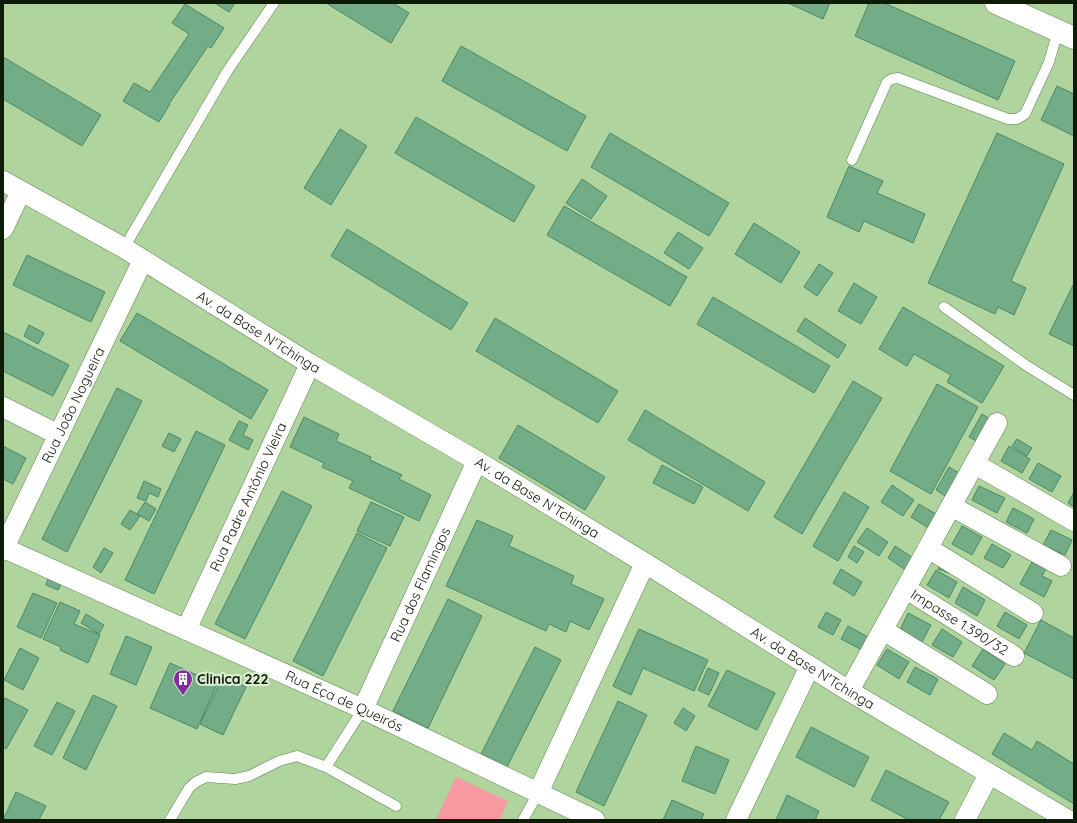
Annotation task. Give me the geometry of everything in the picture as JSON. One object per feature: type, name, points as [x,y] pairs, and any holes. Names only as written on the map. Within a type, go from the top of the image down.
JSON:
[{"type":"street","points":[[996,3],[1066,34]]},
{"type":"street","name":"Av. da Base N'Tchinga","points":[[3,181],[124,248],[310,364],[477,461],[645,563],[849,691],[1068,820]]},
{"type":"street","points":[[3,229],[21,191]]},
{"type":"street","name":"Rua João Nogueira","points":[[4,549],[143,260]]},
{"type":"street","name":"Rua Padre António Vieira","points":[[186,630],[310,364]]},
{"type":"street","points":[[3,407],[59,435]]},
{"type":"street","points":[[849,691],[997,423]]},
{"type":"street","name":"Rua dos Flamingos","points":[[363,709],[477,461]]},
{"type":"street","points":[[975,464],[1074,521]]},
{"type":"street","points":[[951,506],[1061,566]]},
{"type":"street","points":[[928,548],[1033,613]]},
{"type":"street","name":"Rua Éça de Queirós","points":[[4,549],[363,709],[595,820]]},
{"type":"street","points":[[538,793],[645,563]]},
{"type":"street","name":"Impasse 1.390/32","points":[[906,589],[1014,656]]},
{"type":"street","points":[[883,630],[987,694]]},
{"type":"street","points":[[736,820],[810,666]]},
{"type":"street","points":[[965,820],[989,774]]},
{"type":"lane","points":[[124,248],[228,70],[274,3]]},
{"type":"lane","points":[[852,160],[887,82],[892,79],[898,78],[1008,119],[1016,119],[1025,114],[1049,62],[1066,34]]},
{"type":"lane","points":[[944,307],[1027,366],[1074,395]]},
{"type":"lane","points":[[326,767],[363,709]]},
{"type":"lane","points":[[170,820],[189,788],[196,782],[206,777],[235,779],[249,776],[279,760],[297,756],[326,767],[396,806]]},
{"type":"lane","points":[[523,820],[538,793]]},
{"type":"shaded area","points":[[456,777],[508,801],[500,820],[436,820]]},
{"type":"building","points":[[215,3],[235,3],[229,12]]},
{"type":"building","points":[[326,3],[393,3],[409,13],[391,43]]},
{"type":"building","points":[[788,3],[830,3],[823,19]]},
{"type":"building","points":[[869,3],[884,3],[1015,61],[998,100],[855,36]]},
{"type":"building","points":[[185,4],[224,28],[211,48],[208,46],[169,104],[159,122],[123,101],[134,83],[150,92],[189,34],[172,23]]},
{"type":"building","points":[[461,46],[586,116],[567,151],[442,81]]},
{"type":"building","points":[[3,57],[101,115],[82,146],[3,99]]},
{"type":"building","points":[[1057,86],[1074,94],[1074,136],[1041,120]]},
{"type":"building","points":[[416,117],[535,186],[514,222],[395,153]]},
{"type":"building","points":[[340,129],[367,146],[331,205],[304,188]]},
{"type":"building","points":[[610,133],[729,203],[709,236],[591,167]]},
{"type":"building","points":[[997,133],[1064,164],[1011,281],[1026,288],[1014,315],[998,307],[995,314],[928,283]]},
{"type":"building","points":[[849,166],[883,181],[877,193],[925,214],[913,243],[864,221],[859,232],[827,217]]},
{"type":"building","points":[[582,179],[607,196],[591,219],[566,203]]},
{"type":"building","points":[[564,206],[687,277],[670,306],[547,235]]},
{"type":"building","points":[[754,223],[800,252],[781,283],[735,254]]},
{"type":"building","points":[[347,229],[468,303],[451,330],[331,256]]},
{"type":"building","points":[[678,232],[703,248],[689,269],[664,253]]},
{"type":"building","points":[[27,255],[105,292],[91,322],[13,285]]},
{"type":"building","points":[[819,264],[833,273],[817,296],[804,287]]},
{"type":"building","points":[[854,283],[877,297],[861,324],[838,311]]},
{"type":"building","points":[[1074,283],[1074,346],[1049,334]]},
{"type":"building","points":[[713,297],[830,366],[814,393],[697,324]]},
{"type":"building","points":[[903,307],[1004,366],[982,403],[947,382],[951,375],[914,354],[907,366],[879,349]]},
{"type":"building","points":[[137,313],[268,390],[251,419],[120,341]]},
{"type":"building","points":[[495,318],[618,391],[598,423],[476,351]]},
{"type":"building","points":[[805,318],[846,345],[838,358],[797,331]]},
{"type":"building","points":[[29,325],[44,333],[38,344],[24,336]]},
{"type":"building","points":[[3,332],[69,365],[53,396],[3,371]]},
{"type":"building","points":[[853,381],[882,398],[802,534],[774,517]]},
{"type":"building","points":[[937,384],[978,407],[931,494],[890,471]]},
{"type":"building","points":[[117,388],[142,401],[67,552],[42,539]]},
{"type":"building","points":[[645,410],[765,482],[748,511],[628,440]]},
{"type":"building","points":[[982,414],[990,419],[978,442],[969,437]]},
{"type":"building","points":[[304,417],[339,434],[336,441],[371,457],[370,460],[402,475],[399,479],[431,495],[419,521],[349,488],[353,481],[322,467],[324,463],[290,447]]},
{"type":"building","points":[[239,421],[248,425],[243,435],[253,440],[248,450],[229,440]]},
{"type":"building","points":[[518,425],[605,477],[585,510],[499,458]]},
{"type":"building","points":[[196,431],[225,445],[154,594],[125,580]]},
{"type":"building","points":[[169,433],[181,439],[174,452],[162,446]]},
{"type":"building","points":[[1017,439],[1032,448],[1027,456],[1012,446]]},
{"type":"building","points":[[3,446],[26,458],[13,484],[3,479]]},
{"type":"building","points":[[1009,446],[1030,459],[1022,473],[1001,461]]},
{"type":"building","points":[[1038,463],[1061,476],[1052,492],[1029,479]]},
{"type":"building","points":[[662,465],[703,487],[694,504],[653,483]]},
{"type":"building","points":[[949,467],[964,476],[950,499],[936,490]]},
{"type":"building","points":[[144,481],[161,489],[158,497],[149,493],[146,501],[137,498]]},
{"type":"building","points":[[892,485],[914,500],[903,516],[881,502]]},
{"type":"building","points":[[979,486],[1005,498],[997,513],[972,500]]},
{"type":"building","points":[[282,491],[312,506],[245,639],[215,624]]},
{"type":"building","points":[[844,492],[869,507],[838,561],[813,546]]},
{"type":"building","points":[[1074,492],[1074,507],[1068,503]]},
{"type":"building","points":[[145,502],[156,509],[149,521],[137,514]]},
{"type":"building","points":[[371,502],[404,517],[390,546],[357,531]]},
{"type":"building","points":[[919,504],[941,517],[933,531],[911,517]]},
{"type":"building","points":[[1013,508],[1034,519],[1027,533],[1006,522]]},
{"type":"building","points":[[130,510],[140,516],[130,530],[121,524]]},
{"type":"building","points":[[477,520],[513,536],[509,546],[574,576],[571,584],[604,599],[589,630],[570,621],[566,632],[549,624],[546,631],[446,586]]},
{"type":"building","points":[[962,526],[982,537],[972,555],[952,544]]},
{"type":"building","points":[[867,528],[888,542],[879,556],[857,542]]},
{"type":"building","points":[[1051,530],[1072,540],[1065,555],[1043,545]]},
{"type":"building","points":[[357,533],[387,548],[323,676],[293,661]]},
{"type":"building","points":[[992,544],[1011,555],[1003,568],[984,558]]},
{"type":"building","points":[[854,546],[864,552],[857,563],[848,557]]},
{"type":"building","points":[[895,546],[918,561],[910,573],[888,558]]},
{"type":"building","points":[[104,548],[113,553],[101,573],[93,567]]},
{"type":"building","points":[[1032,562],[1046,569],[1042,576],[1052,581],[1044,597],[1020,584]]},
{"type":"building","points":[[940,564],[951,568],[949,573],[938,569]]},
{"type":"building","points":[[841,569],[862,582],[854,596],[833,583]]},
{"type":"building","points":[[936,570],[957,582],[949,598],[927,585]]},
{"type":"building","points":[[48,579],[61,584],[58,590],[46,585]]},
{"type":"building","points":[[963,587],[985,600],[977,616],[955,603]]},
{"type":"building","points":[[33,593],[57,603],[41,638],[17,627]]},
{"type":"building","points":[[448,599],[482,616],[428,728],[393,711]]},
{"type":"building","points":[[60,602],[80,611],[74,624],[100,635],[88,663],[60,650],[61,647],[43,639]]},
{"type":"building","points":[[826,612],[841,620],[833,635],[818,627]]},
{"type":"building","points":[[1005,612],[1027,625],[1019,639],[997,626]]},
{"type":"building","points":[[908,613],[931,625],[922,642],[900,630]]},
{"type":"building","points":[[86,614],[104,625],[99,634],[81,623]]},
{"type":"building","points":[[1041,620],[1074,638],[1074,679],[1024,653]]},
{"type":"building","points":[[848,626],[870,638],[864,651],[841,639]]},
{"type":"building","points":[[639,629],[708,660],[694,691],[643,668],[631,695],[613,686]]},
{"type":"building","points":[[942,629],[962,642],[953,657],[932,645]]},
{"type":"building","points":[[126,636],[152,647],[136,685],[110,674]]},
{"type":"building","points":[[535,647],[561,660],[507,767],[481,754]]},
{"type":"building","points":[[20,648],[39,658],[23,690],[4,680]]},
{"type":"building","points":[[887,649],[909,662],[899,679],[877,665]]},
{"type":"building","points":[[983,649],[1005,664],[994,680],[972,666]]},
{"type":"building","name":"Clinica 222","points":[[170,663],[217,684],[197,729],[150,708]]},
{"type":"building","points":[[915,667],[938,679],[930,695],[907,682]]},
{"type":"building","points":[[708,668],[719,673],[709,695],[698,690]]},
{"type":"building","points":[[727,670],[775,693],[757,730],[708,706]]},
{"type":"building","points":[[223,676],[246,687],[223,735],[200,724]]},
{"type":"building","points":[[93,695],[117,706],[86,770],[63,758]]},
{"type":"building","points":[[5,698],[28,710],[6,749],[3,747],[3,702]]},
{"type":"building","points":[[618,701],[647,715],[604,806],[576,792]]},
{"type":"building","points":[[57,702],[75,711],[52,755],[34,746]]},
{"type":"building","points":[[683,708],[695,716],[686,731],[674,723]]},
{"type":"building","points":[[811,727],[869,757],[854,787],[796,757]]},
{"type":"building","points":[[1004,733],[1032,750],[1037,741],[1074,764],[1074,804],[992,754]]},
{"type":"building","points":[[696,746],[729,760],[715,794],[682,781]]},
{"type":"building","points":[[886,770],[949,802],[939,820],[909,820],[871,800]]},
{"type":"building","points":[[16,792],[46,806],[39,820],[3,820]]},
{"type":"building","points":[[787,795],[819,811],[815,820],[776,820]]},
{"type":"building","points":[[672,800],[704,814],[701,820],[663,820]]},
{"type":"place","name":"Clinica 222","points":[[183,696]]}]
